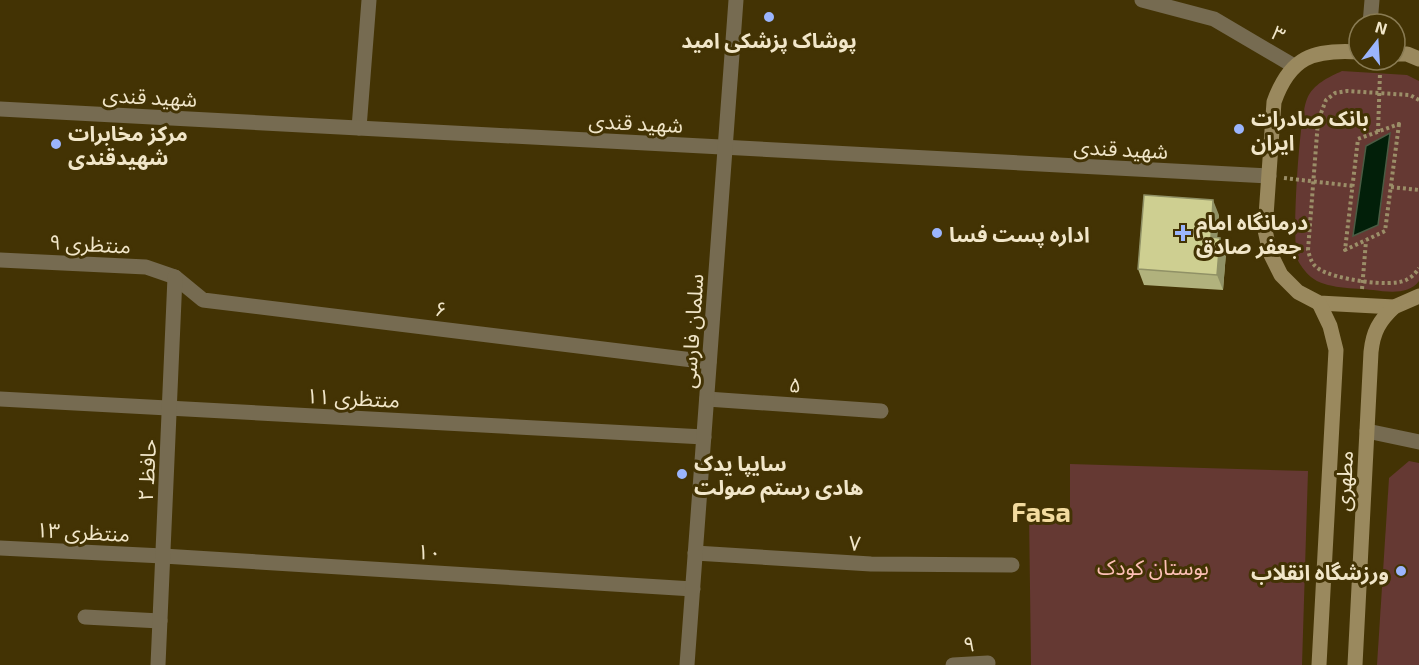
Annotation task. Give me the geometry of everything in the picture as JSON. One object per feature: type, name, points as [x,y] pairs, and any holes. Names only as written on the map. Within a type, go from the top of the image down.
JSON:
[{"type":"main road","points":[[1347,51],[1333,50],[1312,55],[1294,66],[1281,83],[1274,102],[1265,230],[1270,254],[1281,275],[1298,292],[1319,303],[1394,307],[1419,296]]},
{"type":"main road","name":"مطهری","points":[[1319,303],[1330,326],[1336,350],[1319,665]]},
{"type":"main road","name":"مطهری","points":[[1355,665],[1373,335],[1381,319],[1394,307]]},
{"type":"street","points":[[359,128],[369,0]]},
{"type":"street","name":"سلمان فارسی","points":[[687,665],[736,0]]},
{"type":"street","name":"۳","points":[[1142,0],[1214,19],[1294,66]]},
{"type":"street","name":"شهید قندی","points":[[0,110],[1269,177]]},
{"type":"street","name":"منتظری ۹","points":[[0,260],[146,267],[175,277]]},
{"type":"street","name":"۶","points":[[175,277],[203,300],[710,362]]},
{"type":"street","name":"حافظ ۲","points":[[158,665],[175,277]]},
{"type":"street","name":"منتظری ۱۱","points":[[0,399],[704,437]]},
{"type":"street","name":"۵","points":[[707,399],[881,411]]},
{"type":"street","points":[[1367,431],[1419,442]]},
{"type":"street","name":"منتظری ۱۳","points":[[0,549],[163,556]]},
{"type":"street","name":"۷","points":[[695,553],[871,564],[1012,565]]},
{"type":"street","name":"۱۰","points":[[163,556],[693,589]]},
{"type":"street","points":[[85,617],[160,621]]},
{"type":"street","name":"۹","points":[[953,665],[988,663]]},
{"type":"path","points":[[1378,132],[1380,73]]},
{"type":"path","points":[[1419,100],[1410,95],[1347,91],[1335,93],[1326,100],[1318,121],[1308,250],[1310,260],[1318,269],[1334,276],[1363,281],[1392,284],[1406,280],[1419,268]]},
{"type":"path","points":[[1399,124],[1385,231],[1346,250],[1353,186],[1358,139],[1399,124]]},
{"type":"path","points":[[1269,177],[1353,186]]},
{"type":"path","points":[[1391,187],[1419,190]]},
{"type":"path","points":[[1362,289],[1366,240]]},
{"type":"green space","points":[[1342,71],[1407,75],[1419,81],[1419,281],[1410,289],[1398,292],[1324,284],[1309,275],[1297,258],[1296,204],[1304,110],[1313,89]]},
{"type":"green space","name":"ورزشگاه انقلاب","points":[[1409,461],[1419,463],[1419,665],[1377,665],[1389,478]]},
{"type":"green space","name":"بوستان کودک","points":[[1070,464],[1308,471],[1302,665],[1031,665],[1029,512],[1070,511]]},
{"type":"shaded area","points":[[1390,133],[1378,225],[1353,236],[1366,146]]},
{"type":"building","name":"درمانگاه امام جعفر صادق","points":[[1144,195],[1213,200],[1211,237],[1220,238],[1217,275],[1138,269]]},
{"type":"place","name":"پوشاک پزشکی امید","points":[[769,17]]},
{"type":"place","name":"بانک صادرات ایران","points":[[1239,129]]},
{"type":"place","name":"مرکز مخابرات شهیدقندی","points":[[56,144]]},
{"type":"place","name":"اداره پست فسا","points":[[937,233]]},
{"type":"place","name":"درمانگاه امام جعفر صادق","points":[[1183,233]]},
{"type":"place","name":"سایپا یدک هادی رستم صولت","points":[[682,474]]},
{"type":"place","name":"ورزشگاه انقلاب","points":[[1401,571]]},
{"type":"district","name":"Fasa","points":[[1041,511]]}]
